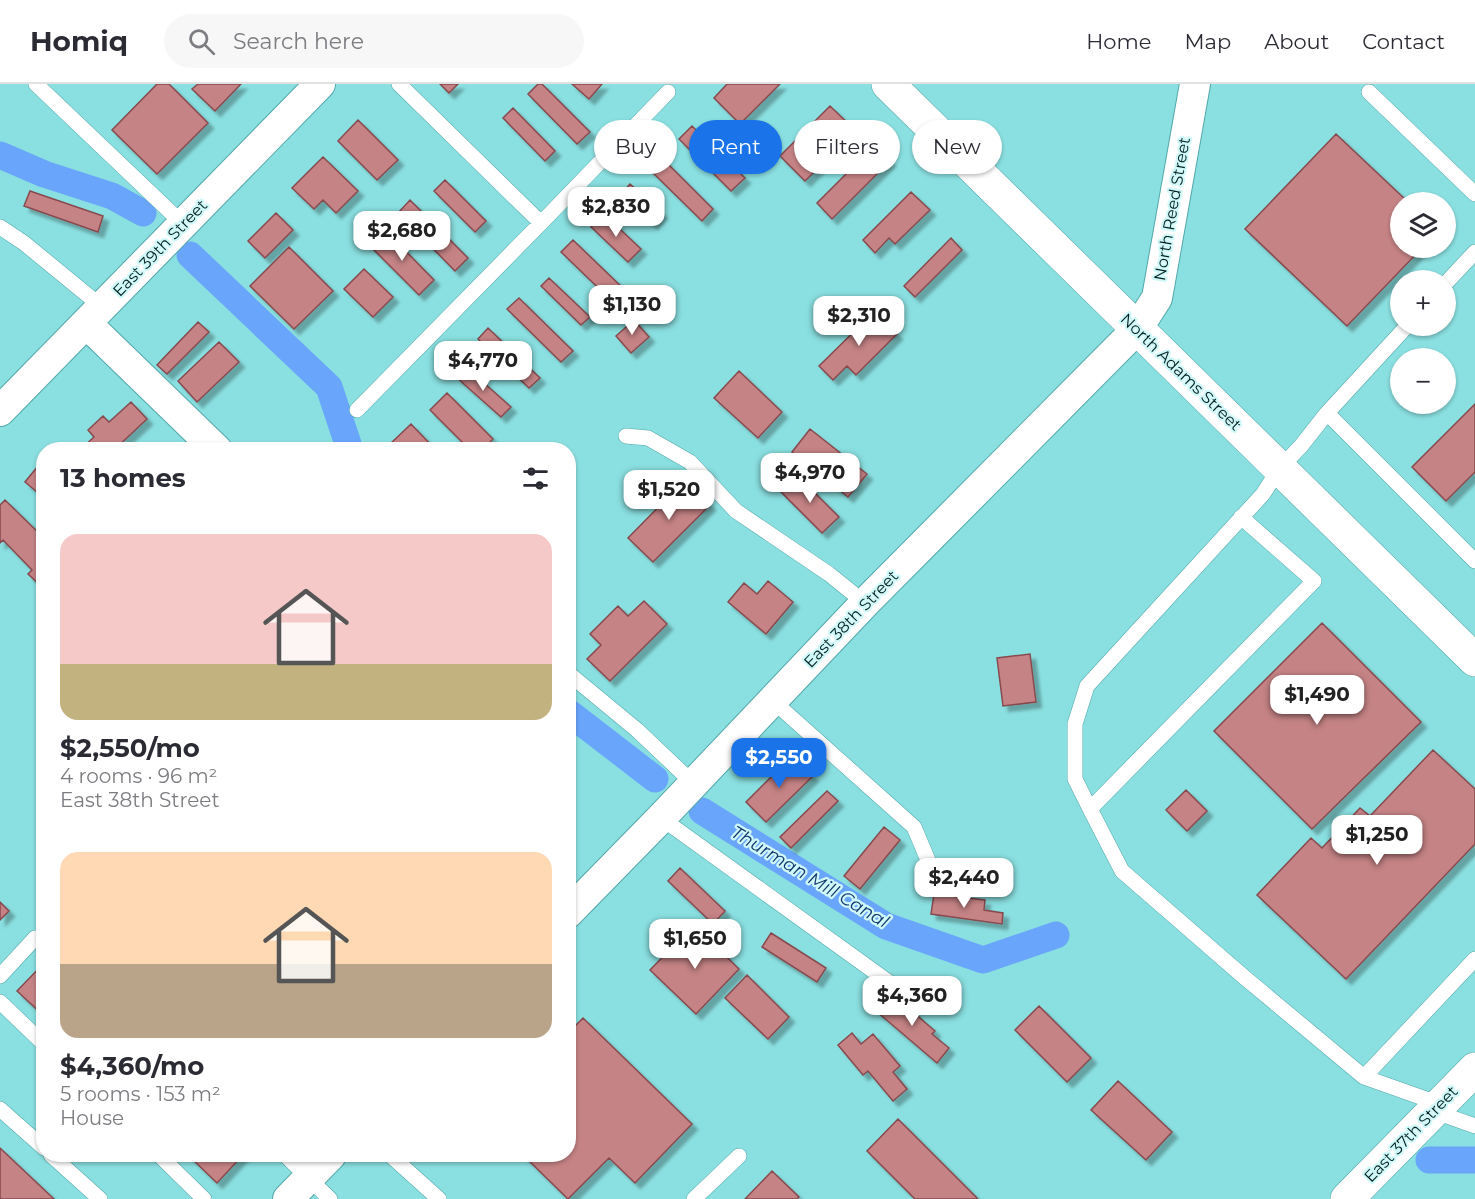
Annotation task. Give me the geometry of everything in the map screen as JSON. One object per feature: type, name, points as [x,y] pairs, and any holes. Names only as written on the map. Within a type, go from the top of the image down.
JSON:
[{"type":"street","name":"North Adams Street","points":[[888,84],[1475,660]]},
{"type":"street","name":"North Reed Street","points":[[1137,329],[1157,298],[1195,84]]},
{"type":"street","name":"East 39th Street","points":[[0,411],[183,225],[311,87]]},
{"type":"street","points":[[94,315],[210,442]]},
{"type":"street","name":"East 38th Street","points":[[576,905],[865,603],[1137,329]]},
{"type":"street","name":"East 37th Street","points":[[1347,1199],[1475,1069]]},
{"type":"street","points":[[288,1199],[324,1162]]},
{"type":"lane","points":[[36,84],[183,225]]},
{"type":"lane","points":[[399,84],[541,223]]},
{"type":"lane","points":[[357,410],[668,92]]},
{"type":"lane","points":[[1370,92],[1475,194]]},
{"type":"lane","points":[[0,227],[24,243],[94,315]]},
{"type":"lane","points":[[1456,272],[1475,252]]},
{"type":"lane","points":[[1398,336],[1327,412],[1301,446],[1279,469],[1263,494],[1087,686],[1075,724],[1075,779],[1122,872],[1364,1077],[1475,1126]]},
{"type":"lane","points":[[1327,412],[1475,561]]},
{"type":"lane","points":[[626,436],[648,438],[690,462],[736,511],[829,574],[865,603]]},
{"type":"lane","points":[[1090,809],[1314,582],[1241,517]]},
{"type":"lane","points":[[576,680],[637,730],[694,784]]},
{"type":"lane","points":[[773,701],[914,827],[930,865]]},
{"type":"lane","points":[[661,818],[890,983]]},
{"type":"lane","points":[[0,976],[36,939]]},
{"type":"lane","points":[[1364,1077],[1475,959]]},
{"type":"lane","points":[[0,1002],[36,1036]]},
{"type":"lane","points":[[0,1109],[36,1141]]},
{"type":"lane","points":[[694,1199],[739,1156]]},
{"type":"lane","points":[[59,1162],[100,1199]]},
{"type":"lane","points":[[166,1162],[204,1199]]},
{"type":"lane","points":[[292,1162],[330,1199]]},
{"type":"lane","points":[[398,1162],[439,1199]]},
{"type":"building","points":[[157,84],[169,84],[208,123],[157,174],[112,130]]},
{"type":"building","points":[[198,84],[241,84],[215,111],[192,89]]},
{"type":"building","points":[[440,84],[458,84],[449,93]]},
{"type":"building","points":[[538,84],[542,84],[590,132],[577,144],[528,94]]},
{"type":"building","points":[[572,84],[602,84],[589,99]]},
{"type":"building","points":[[727,84],[780,84],[744,120],[736,120],[714,98]]},
{"type":"building","points":[[830,106],[845,120],[816,120]]},
{"type":"building","points":[[513,108],[555,151],[545,161],[503,118]]},
{"type":"building","points":[[358,120],[398,160],[377,180],[338,141]]},
{"type":"building","points":[[689,129],[689,149],[679,139]]},
{"type":"building","points":[[1336,134],[1397,192],[1390,192],[1390,258],[1412,258],[1401,270],[1390,270],[1390,281],[1347,326],[1245,229]]},
{"type":"building","points":[[794,142],[794,170],[782,158],[782,154]]},
{"type":"building","points":[[323,157],[358,191],[336,213],[323,200],[314,209],[292,188]]},
{"type":"building","points":[[677,173],[713,209],[702,221],[654,174]]},
{"type":"building","points":[[714,174],[741,174],[745,178],[731,191]]},
{"type":"building","points":[[798,174],[812,174],[805,181]]},
{"type":"building","points":[[846,174],[877,174],[832,219],[817,203]]},
{"type":"building","points":[[445,180],[486,221],[475,232],[434,191]]},
{"type":"building","points":[[630,184],[662,213],[652,224],[620,195]]},
{"type":"building","points":[[30,191],[103,216],[98,232],[24,206]]},
{"type":"building","points":[[911,192],[930,210],[895,244],[889,238],[875,253],[863,240]]},
{"type":"building","points":[[410,200],[468,258],[455,271],[398,213]]},
{"type":"building","points":[[276,213],[293,230],[265,258],[248,241]]},
{"type":"building","points":[[603,213],[641,249],[628,262],[591,227]]},
{"type":"building","points":[[385,230],[434,280],[419,295],[369,245]]},
{"type":"building","points":[[951,238],[962,250],[915,297],[904,286]]},
{"type":"building","points":[[573,240],[629,294],[617,306],[561,252]]},
{"type":"building","points":[[289,247],[333,291],[294,329],[250,286]]},
{"type":"building","points":[[364,269],[393,297],[373,317],[344,289]]},
{"type":"building","points":[[549,278],[590,317],[581,325],[541,286]]},
{"type":"building","points":[[519,298],[573,351],[561,362],[507,309]]},
{"type":"building","points":[[874,312],[897,334],[856,375],[847,366],[833,380],[819,366]]},
{"type":"building","points":[[634,320],[649,337],[631,353],[616,336]]},
{"type":"building","points":[[198,322],[209,332],[167,374],[157,365]]},
{"type":"building","points":[[488,328],[540,378],[529,388],[478,339]]},
{"type":"building","points":[[219,342],[239,362],[197,402],[178,381]]},
{"type":"building","points":[[465,366],[511,407],[501,417],[456,377]]},
{"type":"building","points":[[739,371],[782,412],[758,438],[714,398]]},
{"type":"building","points":[[447,393],[493,439],[490,442],[462,442],[430,410]]},
{"type":"building","points":[[131,402],[147,419],[123,442],[89,442],[94,437],[88,430],[103,416],[109,422]]},
{"type":"building","points":[[1475,404],[1475,472],[1446,501],[1412,467]]},
{"type":"building","points":[[411,424],[428,442],[392,442]]},
{"type":"building","points":[[810,429],[867,474],[848,497],[792,452]]},
{"type":"building","points":[[36,468],[36,491],[25,482]]},
{"type":"building","points":[[798,476],[839,517],[822,533],[781,492]]},
{"type":"building","points":[[685,480],[710,505],[653,562],[628,538]]},
{"type":"building","points":[[5,500],[36,530],[36,582],[28,574],[32,570],[3,540],[0,543],[0,505]]},
{"type":"building","points":[[768,581],[793,602],[766,634],[728,602],[744,583],[757,594]]},
{"type":"building","points":[[644,601],[667,624],[610,681],[587,659],[601,645],[590,634],[618,606],[628,616]]},
{"type":"building","points":[[1322,623],[1421,722],[1312,829],[1214,731]]},
{"type":"building","points":[[1030,654],[1036,702],[1003,706],[997,658]]},
{"type":"building","points":[[1433,750],[1475,789],[1475,844],[1346,979],[1257,895],[1311,838],[1322,848],[1360,808],[1370,816]]},
{"type":"building","points":[[792,756],[813,776],[766,822],[746,802]]},
{"type":"building","points":[[1186,790],[1207,811],[1187,831],[1166,810]]},
{"type":"building","points":[[827,791],[838,801],[791,848],[780,837]]},
{"type":"building","points":[[884,827],[900,840],[860,889],[844,876]]},
{"type":"building","points":[[680,868],[725,911],[713,924],[668,881]]},
{"type":"building","points":[[934,894],[985,900],[984,910],[1003,913],[1002,924],[931,914]]},
{"type":"building","points":[[0,902],[9,911],[0,920]]},
{"type":"building","points":[[694,925],[739,969],[696,1014],[650,970]]},
{"type":"building","points":[[771,933],[826,968],[817,982],[762,947]]},
{"type":"building","points":[[36,971],[36,1009],[17,991]]},
{"type":"building","points":[[747,975],[789,1017],[768,1039],[725,998]]},
{"type":"building","points":[[891,993],[935,1031],[932,1034],[949,1048],[937,1063],[876,1011]]},
{"type":"building","points":[[1039,1006],[1091,1058],[1067,1082],[1015,1030]]},
{"type":"building","points":[[583,1018],[692,1124],[635,1183],[609,1158],[568,1199],[530,1162],[576,1162],[576,1025]]},
{"type":"building","points":[[852,1033],[861,1044],[873,1034],[900,1066],[893,1072],[907,1089],[893,1101],[868,1071],[863,1075],[838,1045]]},
{"type":"building","points":[[1118,1081],[1172,1132],[1146,1160],[1091,1110]]},
{"type":"building","points":[[898,1119],[978,1199],[915,1199],[867,1151]]},
{"type":"building","points":[[0,1148],[54,1199],[0,1199]]},
{"type":"building","points":[[195,1162],[236,1162],[217,1183]]},
{"type":"building","points":[[772,1171],[799,1197],[796,1199],[745,1199]]},
{"type":"waterway","name":"Thurman Mill Canal","points":[[0,155],[44,174],[112,196],[143,213]]},
{"type":"waterway","name":"Thurman Mill Canal","points":[[190,255],[329,387],[347,442]]},
{"type":"waterway","name":"Thurman Mill Canal","points":[[576,718],[655,779]]},
{"type":"waterway","name":"Thurman Mill Canal","points":[[702,811],[886,926],[983,960],[1056,935]]},
{"type":"waterway","name":"Thurman Mill Canal","points":[[1429,1160],[1475,1160]]}]
